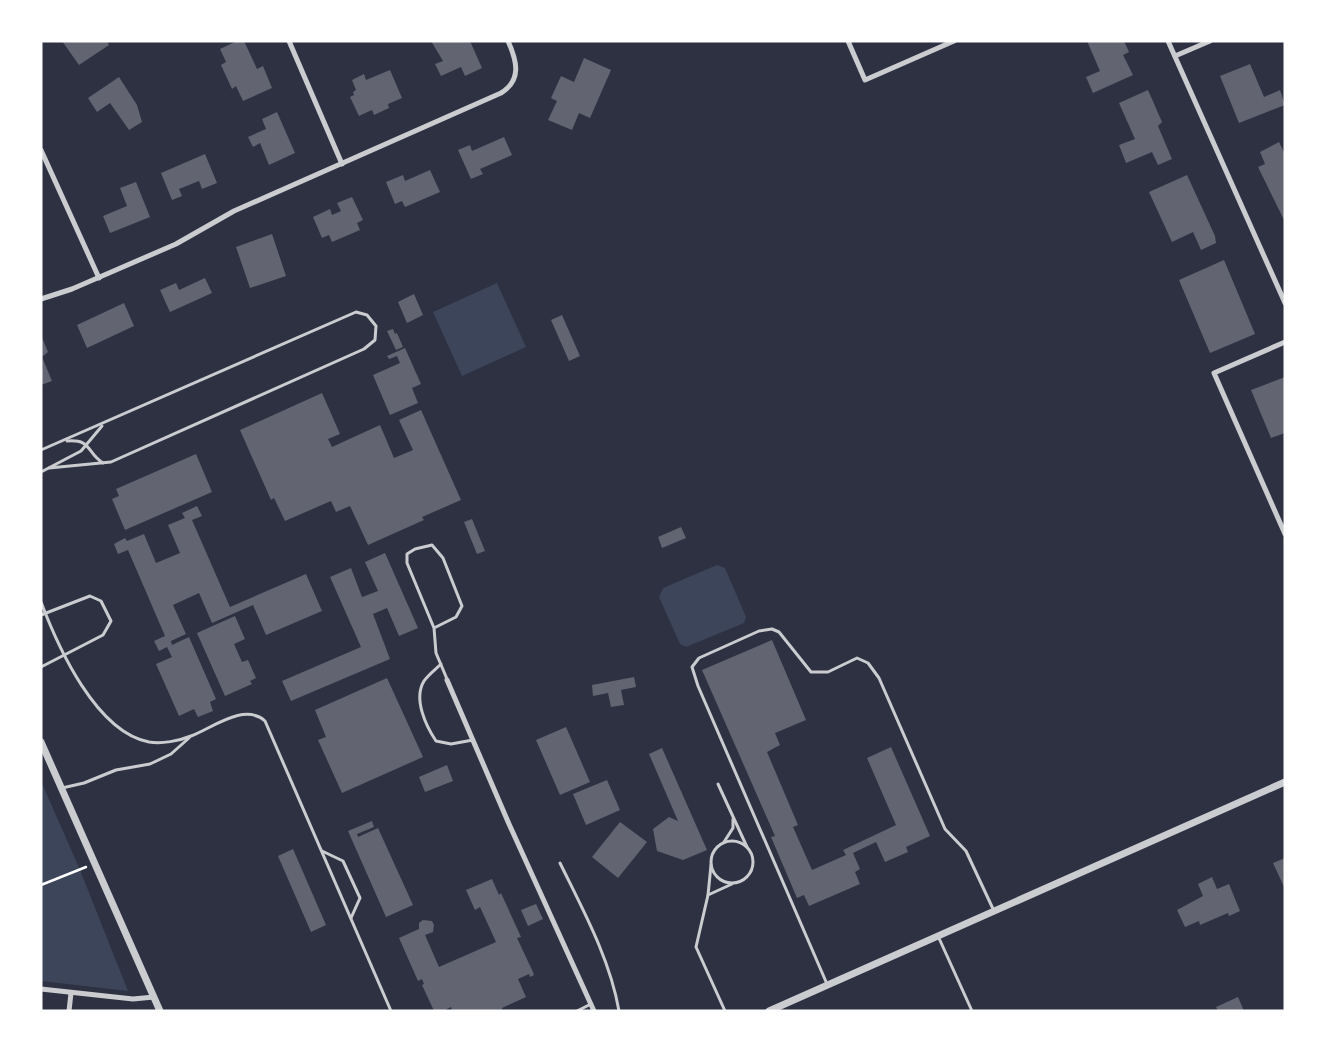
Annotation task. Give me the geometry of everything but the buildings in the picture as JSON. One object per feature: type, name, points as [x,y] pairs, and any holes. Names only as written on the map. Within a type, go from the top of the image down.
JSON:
[{"type":"street","points":[[288,41],[342,164]]},
{"type":"street","points":[[41,299],[99,278],[184,240],[234,211],[501,93],[510,86],[516,75],[516,63],[508,41]]},
{"type":"street","points":[[848,41],[865,80],[954,41]]},
{"type":"street","points":[[1168,41],[1285,304]]},
{"type":"street","points":[[1176,56],[1210,41]]},
{"type":"street","points":[[41,150],[99,278]]},
{"type":"street","points":[[1285,342],[1214,373],[1285,534]]},
{"type":"street","points":[[447,680],[594,1011]]},
{"type":"street","points":[[41,742],[160,1011]]},
{"type":"street","points":[[769,1011],[1285,782]]},
{"type":"street","points":[[41,989],[133,999],[154,997]]},
{"type":"street","points":[[69,1011],[71,993]]},
{"type":"lane","points":[[41,450],[102,425],[356,312],[367,315],[376,326],[374,340],[368,347],[111,462],[50,468]]},
{"type":"lane","points":[[41,472],[81,451],[102,425]]},
{"type":"lane","points":[[61,442],[78,440],[87,444],[98,460],[104,463]]},
{"type":"lane","points":[[434,628],[456,617],[462,606],[444,558],[432,545],[427,545],[407,554],[407,563],[434,628],[436,653],[447,680]]},
{"type":"lane","points":[[41,615],[88,596],[101,601],[111,624],[105,633],[64,657],[41,667]]},
{"type":"lane","points":[[41,602],[64,657],[86,692],[109,717],[136,738],[159,743],[190,737],[242,715],[252,715],[262,719],[391,1011]]},
{"type":"lane","points":[[827,985],[698,686],[692,667],[699,658],[760,631],[772,629],[779,632],[811,672],[828,672],[857,658],[868,663],[879,678],[945,829],[966,851],[994,912]]},
{"type":"lane","points":[[441,664],[424,682],[420,695],[422,713],[429,730],[436,741],[451,744],[473,740]]},
{"type":"lane","points":[[62,788],[84,783],[116,770],[150,764],[171,754],[190,737]]},
{"type":"lane","points":[[708,895],[748,875],[752,862],[749,850],[718,784]]},
{"type":"lane","points":[[725,1011],[696,947],[708,895],[713,852],[724,842],[733,828],[733,816]]},
{"type":"lane","points":[[724,842],[738,842],[749,850]]},
{"type":"lane","points":[[321,850],[343,861],[360,898],[351,919]]},
{"type":"lane","points":[[560,863],[584,912],[616,990],[620,1011]]},
{"type":"lane","points":[[711,865],[718,878],[737,882]]},
{"type":"lane","points":[[938,936],[972,1011]]},
{"type":"lane","points":[[577,1011],[591,1004]]},
{"type":"path","points":[[41,885],[95,864]]},
{"type":"shaded area","points":[[497,283],[526,347],[462,376],[433,312]]},
{"type":"shaded area","points":[[717,565],[725,568],[746,617],[744,623],[686,647],[680,644],[659,597],[663,588]]},
{"type":"shaded area","points":[[41,781],[80,870],[128,991],[41,981]]}]
